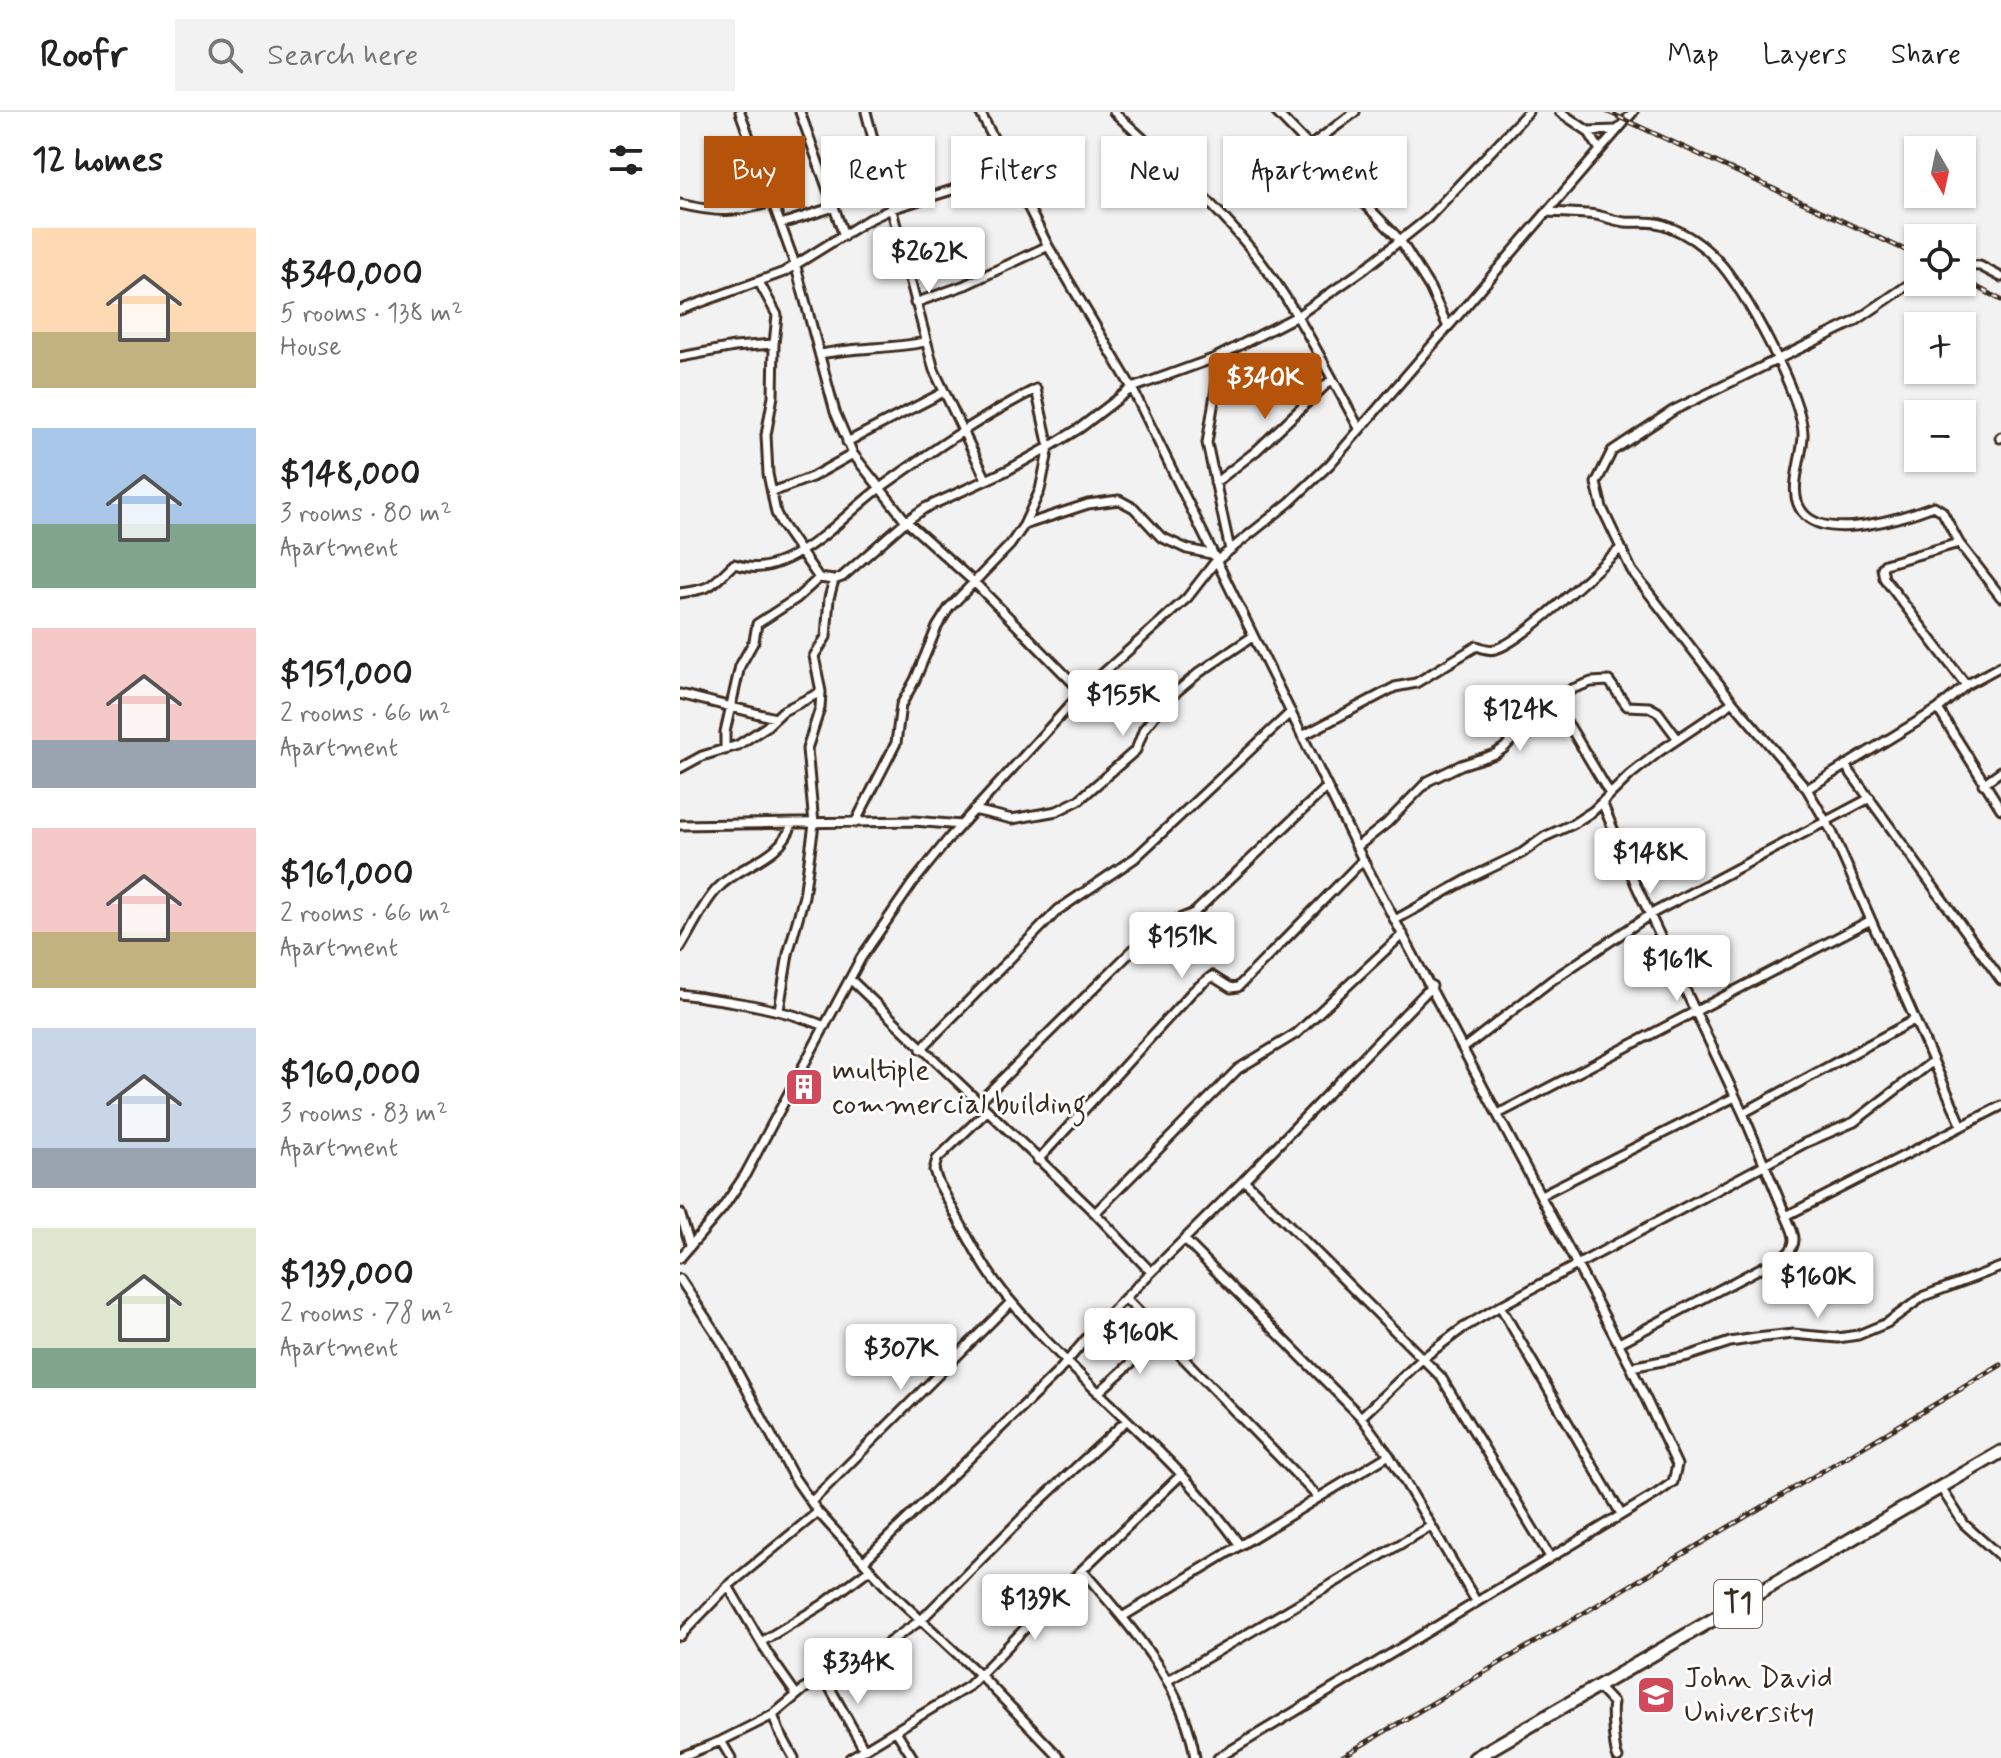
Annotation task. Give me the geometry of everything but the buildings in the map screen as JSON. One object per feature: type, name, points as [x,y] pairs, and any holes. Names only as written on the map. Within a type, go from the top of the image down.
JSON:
[{"type":"highway","name":"T1","points":[[1475,1758],[2001,1452]]},
{"type":"street","points":[[740,112],[749,136]]},
{"type":"street","points":[[800,112],[821,171]]},
{"type":"street","points":[[866,112],[925,342],[944,392],[986,479]]},
{"type":"street","points":[[980,112],[992,136]]},
{"type":"street","points":[[1114,112],[1211,205],[1266,269],[1297,316],[1359,428]]},
{"type":"street","points":[[1276,112],[1300,136]]},
{"type":"street","points":[[1323,136],[1355,112]]},
{"type":"street","points":[[759,282],[777,315],[773,396],[766,435],[772,492],[782,525],[819,578],[834,580],[842,577],[925,508],[1049,447],[1080,428],[1132,388],[1215,358],[1297,316],[1427,219],[1528,112]]},
{"type":"street","points":[[1560,112],[1588,131],[1600,150]]},
{"type":"street","points":[[680,1258],[722,1209],[745,1175],[876,933],[961,825],[1082,692],[1187,598],[1213,558],[1230,550],[1330,464],[1633,112]]},
{"type":"street","points":[[1588,131],[1616,130]]},
{"type":"street","points":[[680,310],[796,267],[891,209],[951,190]]},
{"type":"street","points":[[680,204],[728,212],[751,208]]},
{"type":"street","points":[[774,208],[796,267],[835,412],[853,454],[906,521],[975,583],[1082,692]]},
{"type":"street","points":[[781,224],[831,208]]},
{"type":"street","points":[[834,208],[844,236]]},
{"type":"street","points":[[1029,208],[1132,388],[1363,860],[1619,1343],[1676,1459],[1678,1471],[1666,1487],[1218,1758]]},
{"type":"street","points":[[1369,208],[1400,240],[1430,288],[1448,327]]},
{"type":"street","points":[[1547,212],[1595,215],[1623,222],[1656,222],[1682,233],[1708,252],[1723,267],[1778,359],[1802,427],[1796,491],[1799,506],[1806,516],[1827,526],[1888,522],[1934,506],[1942,511],[1959,543],[2001,597]]},
{"type":"street","points":[[915,303],[965,285],[1048,246]]},
{"type":"street","points":[[1976,266],[2001,277]]},
{"type":"street","points":[[1904,288],[1854,322],[1674,410],[1612,451],[1599,474],[1597,494],[1632,571],[1733,702],[1807,789],[1826,819],[1962,1126]]},
{"type":"street","points":[[821,354],[855,348],[899,348],[925,342]]},
{"type":"street","points":[[680,357],[734,347],[774,344]]},
{"type":"street","points":[[1215,358],[1217,382],[1207,443],[1230,550]]},
{"type":"street","points":[[1215,483],[1256,451],[1332,379]]},
{"type":"street","points":[[680,593],[709,589],[734,564],[751,569],[763,568],[802,552],[879,489],[964,430],[1036,389],[1049,447],[1040,490],[1024,525],[975,583],[949,608],[937,627],[901,705],[896,743],[855,823]]},
{"type":"street","points":[[847,442],[944,392]]},
{"type":"street","points":[[772,492],[812,477],[853,454]]},
{"type":"street","points":[[1024,525],[1088,504],[1119,500],[1134,508],[1161,537],[1213,558]]},
{"type":"street","points":[[1959,543],[1885,564],[1882,568],[1884,578],[1966,685]]},
{"type":"street","points":[[1302,736],[1395,687],[1416,683],[1477,646],[1486,649],[1502,646],[1568,596],[1620,549]]},
{"type":"street","points":[[725,750],[725,732],[740,663],[754,641],[757,624],[797,598],[819,578]]},
{"type":"street","points":[[779,1010],[788,954],[804,896],[814,824],[807,749],[820,708],[821,692],[814,656],[826,637],[829,598],[834,580]]},
{"type":"street","points":[[974,810],[1012,819],[1057,811],[1079,800],[1136,750],[1144,729],[1169,698],[1200,672],[1252,637]]},
{"type":"street","points":[[1807,789],[1938,709],[1966,685],[2001,666]]},
{"type":"street","points":[[1358,846],[1387,823],[1428,781],[1461,765],[1495,754],[1551,703],[1583,684],[1609,681],[1627,706],[1649,707],[1658,712],[1678,739]]},
{"type":"street","points":[[680,768],[702,756],[751,738],[791,706],[821,692]]},
{"type":"street","points":[[680,694],[775,718]]},
{"type":"street","points":[[1395,920],[1573,824],[1630,775],[1733,702]]},
{"type":"street","points":[[1551,703],[1570,727],[1610,794]]},
{"type":"street","points":[[1938,709],[2001,809]]},
{"type":"street","points":[[921,1049],[1058,910],[1135,858],[1291,712]]},
{"type":"street","points":[[1845,765],[2001,980]]},
{"type":"street","points":[[1983,784],[2001,771]]},
{"type":"street","points":[[978,1103],[1148,935],[1161,926],[1194,913],[1327,787]]},
{"type":"street","points":[[1464,1048],[1552,980],[1651,914],[1870,798]]},
{"type":"street","points":[[1602,802],[1636,885],[1743,1113],[1795,1239],[1794,1246],[1787,1254],[1619,1343]]},
{"type":"street","points":[[680,825],[914,821],[961,825]]},
{"type":"street","points":[[680,948],[715,891],[737,872],[772,853],[788,835],[792,824]]},
{"type":"street","points":[[1038,1160],[1193,991],[1211,976],[1231,988],[1238,987],[1363,860]]},
{"type":"street","points":[[1498,1114],[1871,920]]},
{"type":"street","points":[[1095,1213],[1238,1069],[1297,1033],[1403,934]]},
{"type":"street","points":[[850,979],[1095,1213],[1151,1272]]},
{"type":"street","points":[[864,1561],[1067,1362],[1125,1298],[1432,986]]},
{"type":"street","points":[[680,994],[779,1010],[825,1026]]},
{"type":"street","points":[[1743,1113],[1914,1020]]},
{"type":"street","points":[[1361,1417],[1423,1358],[1455,1333],[1763,1165],[1863,1117],[1932,1062]]},
{"type":"street","points":[[1541,1195],[1735,1097]]},
{"type":"street","points":[[1786,1216],[2001,1106]]},
{"type":"street","points":[[987,1111],[937,1159],[934,1170],[992,1277],[1067,1362],[1213,1508],[1239,1544]]},
{"type":"street","points":[[1244,1180],[1423,1358],[1452,1391],[1550,1557]]},
{"type":"street","points":[[680,1213],[690,1244]]},
{"type":"street","points":[[1185,1240],[1361,1417],[1389,1455],[1476,1601]]},
{"type":"street","points":[[1631,1367],[1698,1354],[1730,1342],[1756,1338],[1793,1334],[1838,1338],[1858,1335],[1895,1318],[1924,1296],[2001,1267]]},
{"type":"street","points":[[680,1279],[721,1341],[793,1476],[818,1512],[870,1569],[981,1676],[1060,1758]]},
{"type":"street","points":[[1125,1298],[1318,1497]]},
{"type":"street","points":[[811,1502],[1011,1302]]},
{"type":"street","points":[[1500,1306],[1621,1514]]},
{"type":"street","points":[[1098,1393],[1161,1336]]},
{"type":"street","points":[[680,1757],[773,1715],[796,1694],[859,1663],[921,1620],[1031,1509],[1126,1421]]},
{"type":"street","points":[[1122,1617],[1389,1455]]},
{"type":"street","points":[[850,1758],[955,1696],[981,1676],[1082,1570],[1181,1475]]},
{"type":"street","points":[[1941,1488],[1964,1524],[2001,1557]]},
{"type":"street","points":[[680,1636],[728,1586],[818,1512]]},
{"type":"street","points":[[1167,1681],[1431,1526]]},
{"type":"street","points":[[761,1642],[822,1605],[870,1569]]},
{"type":"street","points":[[1082,1570],[1122,1617],[1167,1681],[1190,1733],[1195,1758]]},
{"type":"street","points":[[728,1586],[796,1694]]},
{"type":"street","points":[[825,1679],[864,1749]]},
{"type":"street","points":[[1597,1686],[1613,1703],[1613,1750],[1618,1758]]},
{"type":"street","points":[[773,1715],[794,1758]]},
{"type":"street","points":[[896,1731],[913,1758]]},
{"type":"street","points":[[721,1741],[731,1758]]},
{"type":"railway","points":[[1608,112],[1904,249]]},
{"type":"railway","points":[[1976,287],[2001,300]]},
{"type":"railway","points":[[1340,1758],[2001,1365]]},
{"type":"place","name":"multiple commercial building","points":[[804,1087]]},
{"type":"place","name":"John David University","points":[[1656,1695]]}]
